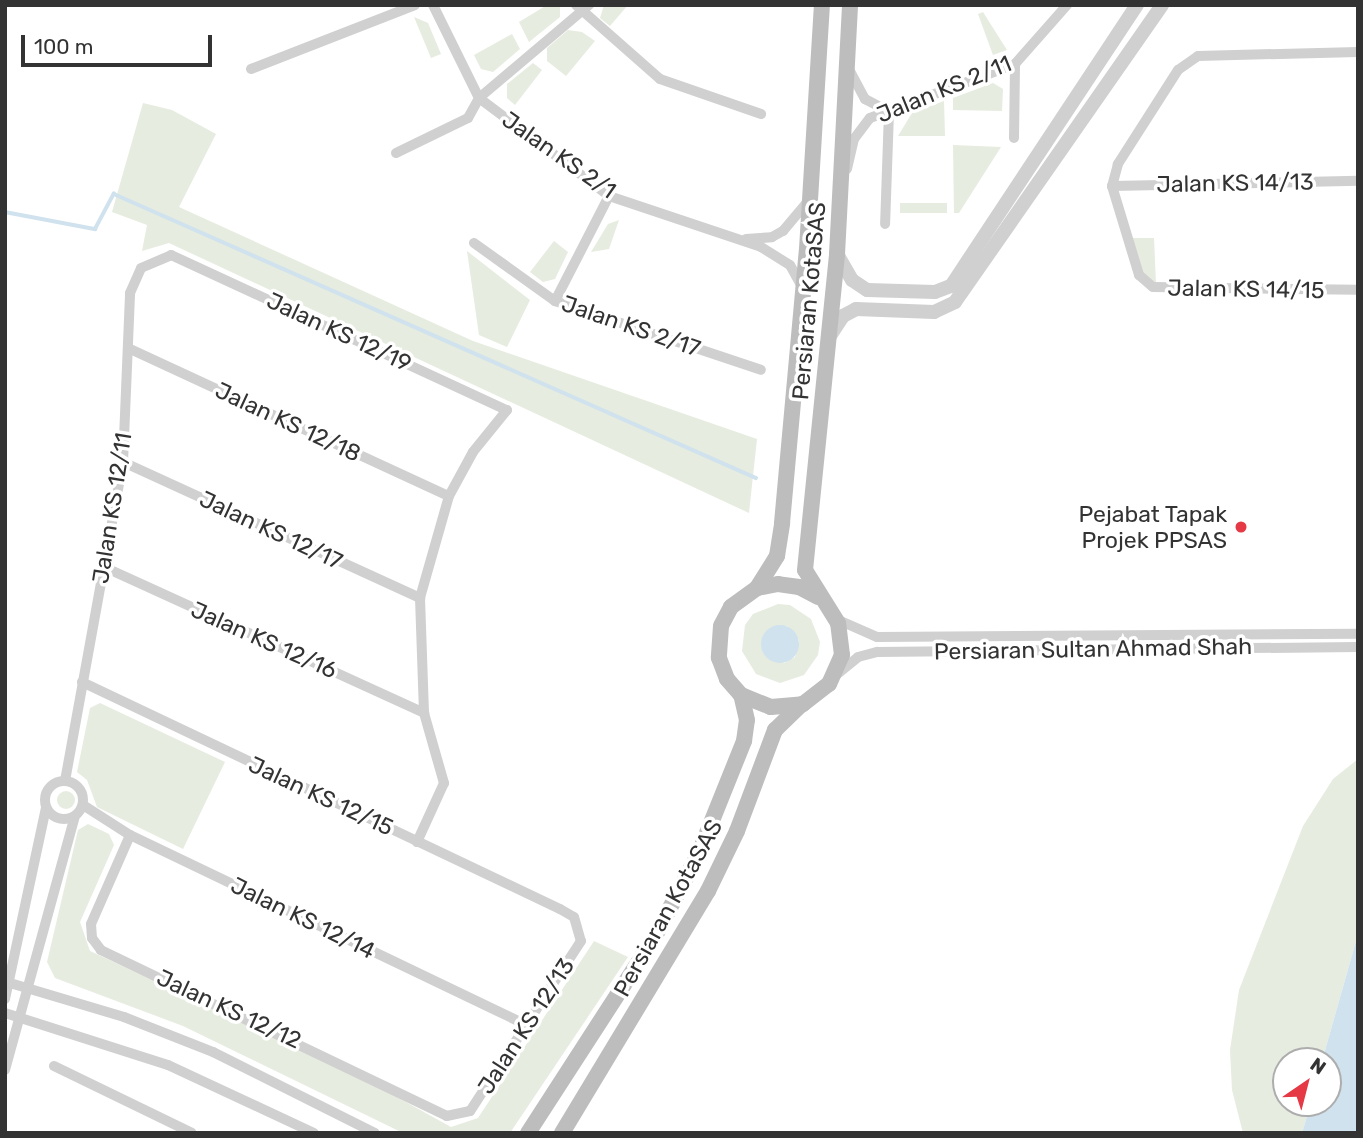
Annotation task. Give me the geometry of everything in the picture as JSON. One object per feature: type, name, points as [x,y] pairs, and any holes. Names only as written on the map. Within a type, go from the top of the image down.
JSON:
[{"type":"main road","name":"Persiaran KotaSAS","points":[[544,1108],[653,940],[699,853],[744,741],[747,720],[741,695],[722,669],[718,637],[731,607],[757,588],[779,547],[803,290],[822,5]]},
{"type":"main road","name":"Persiaran KotaSAS","points":[[835,618],[818,597],[805,570],[837,254],[850,5]]},
{"type":"main road","name":"Persiaran KotaSAS","points":[[757,588],[789,584],[818,597]]},
{"type":"main road","points":[[835,618],[842,644],[835,675]]},
{"type":"main road","name":"Persiaran KotaSAS","points":[[562,1133],[703,900],[737,831],[775,730],[803,704],[822,692],[835,675]]},
{"type":"main road","points":[[741,695],[771,708],[803,704]]},
{"type":"main road","points":[[523,1133],[544,1108]]},
{"type":"main road","points":[[528,1133],[544,1108]]},
{"type":"street","points":[[251,69],[415,5]]},
{"type":"street","name":"Jalan KS 2/1","points":[[433,5],[480,98],[609,196],[740,239],[790,265],[803,290]]},
{"type":"street","name":"Jalan KS 2/11","points":[[842,185],[862,124],[1015,64],[1067,5]]},
{"type":"street","points":[[837,254],[852,280],[867,290],[935,292],[951,286],[1137,5]]},
{"type":"street","points":[[830,336],[843,316],[856,309],[934,312],[955,302],[1162,5]]},
{"type":"street","points":[[396,153],[468,118],[480,98],[582,8],[660,79],[761,114]]},
{"type":"street","points":[[1112,186],[1118,164],[1178,70],[1198,56],[1358,52]]},
{"type":"street","points":[[848,63],[860,94],[889,112],[885,224]]},
{"type":"street","points":[[1014,138],[1015,64]]},
{"type":"street","name":"Jalan KS 14/13","points":[[1112,186],[1358,181]]},
{"type":"street","name":"Jalan KS 14/15","points":[[1112,186],[1139,275],[1161,289],[1358,290]]},
{"type":"street","points":[[555,301],[609,196]]},
{"type":"street","points":[[740,239],[763,239],[783,231],[810,198]]},
{"type":"street","name":"Jalan KS 2/17","points":[[474,243],[555,301],[761,370]]},
{"type":"street","name":"Jalan KS 12/11","points":[[5,999],[26,913],[48,789],[65,781],[123,462],[130,293],[141,268],[171,254]]},
{"type":"street","name":"Jalan KS 12/19","points":[[171,254],[506,410],[473,452],[449,496]]},
{"type":"street","name":"Jalan KS 12/18","points":[[128,348],[449,496]]},
{"type":"street","name":"Jalan KS 12/17","points":[[123,462],[419,597]]},
{"type":"street","points":[[417,842],[444,783],[425,713],[419,597],[449,496]]},
{"type":"street","name":"Jalan KS 12/16","points":[[104,567],[425,713]]},
{"type":"street","name":"Persiaran Sultan Ahmad Shah","points":[[835,618],[877,637],[1358,634]]},
{"type":"street","name":"Persiaran Sultan Ahmad Shah","points":[[835,675],[858,657],[877,652],[1358,647]]},
{"type":"street","name":"Jalan KS 12/15","points":[[82,682],[560,909]]},
{"type":"street","points":[[5,1070],[30,988],[75,816],[83,805],[77,787],[65,781]]},
{"type":"street","name":"Jalan KS 12/14","points":[[83,805],[130,835],[527,1025]]},
{"type":"street","points":[[46,808],[62,820],[75,816]]},
{"type":"street","name":"Jalan KS 12/12","points":[[130,835],[91,923],[92,938],[101,950],[447,1116],[470,1111]]},
{"type":"street","name":"Jalan KS 12/13","points":[[470,1111],[580,941],[574,917],[560,909]]},
{"type":"street","points":[[10,983],[124,1017],[213,1052],[375,1133]]},
{"type":"street","points":[[5,1013],[168,1065],[314,1133]]},
{"type":"street","points":[[54,1066],[192,1133]]},
{"type":"shaded area","points":[[547,5],[560,5],[560,17],[529,42],[519,22]]},
{"type":"shaded area","points":[[604,5],[628,5],[610,26],[600,18]]},
{"type":"shaded area","points":[[983,12],[1007,50],[993,55],[978,14]]},
{"type":"shaded area","points":[[414,17],[428,23],[441,54],[431,58]]},
{"type":"shaded area","points":[[568,30],[582,32],[595,41],[566,76],[547,61],[547,48]]},
{"type":"shaded area","points":[[512,34],[520,49],[493,72],[481,69],[474,55]]},
{"type":"shaded area","points":[[533,63],[542,70],[515,105],[507,98],[507,84]]},
{"type":"shaded area","points":[[993,83],[1003,89],[1002,111],[953,110],[953,98]]},
{"type":"shaded area","points":[[944,101],[945,136],[898,136],[912,113]]},
{"type":"shaded area","points":[[143,103],[172,110],[216,134],[179,207],[473,341],[757,439],[749,513],[169,243],[142,251],[147,225],[112,212]]},
{"type":"shaded area","points":[[953,145],[1001,147],[959,213],[954,213]]},
{"type":"shaded area","points":[[900,203],[947,203],[947,213],[900,213]]},
{"type":"shaded area","points":[[619,220],[609,249],[591,252],[608,224]]},
{"type":"shaded area","points":[[1132,238],[1154,238],[1156,284],[1142,274]]},
{"type":"shaded area","points":[[554,241],[568,252],[555,279],[543,282],[530,272]]},
{"type":"shaded area","points":[[467,251],[530,300],[507,347],[479,335]]},
{"type":"shaded area","points":[[778,604],[790,605],[811,619],[820,642],[818,655],[804,675],[780,683],[756,674],[742,651],[745,625],[753,614]],"holes":[[[775,626],[787,626],[799,640],[795,657],[784,663],[762,639]]]},
{"type":"shaded area","points":[[100,703],[225,762],[183,849],[97,807],[87,780],[77,772],[90,708]]},
{"type":"shaded area","points":[[1358,759],[1358,934],[1326,1047],[1272,1047],[1272,1117],[1307,1117],[1302,1133],[1243,1133],[1232,1090],[1230,1050],[1239,990],[1303,826],[1333,779]]},
{"type":"shaded area","points":[[66,791],[72,794],[75,800],[72,806],[66,809],[60,806],[57,800],[60,794]]},
{"type":"shaded area","points":[[88,824],[109,834],[114,845],[80,922],[90,951],[359,1076],[451,1127],[478,1118],[594,941],[628,957],[510,1133],[403,1133],[183,1026],[55,978],[47,962],[78,830]]},
{"type":"water","points":[[780,625],[793,631],[799,644],[793,657],[780,663],[767,657],[761,644],[767,631]]},
{"type":"water","points":[[1358,934],[1358,1133],[1302,1133],[1307,1117],[1342,1117],[1342,1047],[1326,1047]]},
{"type":"waterway","points":[[5,212],[95,229],[114,194],[756,478]]},
{"type":"place","name":"Pejabat Tapak Projek PPSAS","points":[[1241,527]]}]
